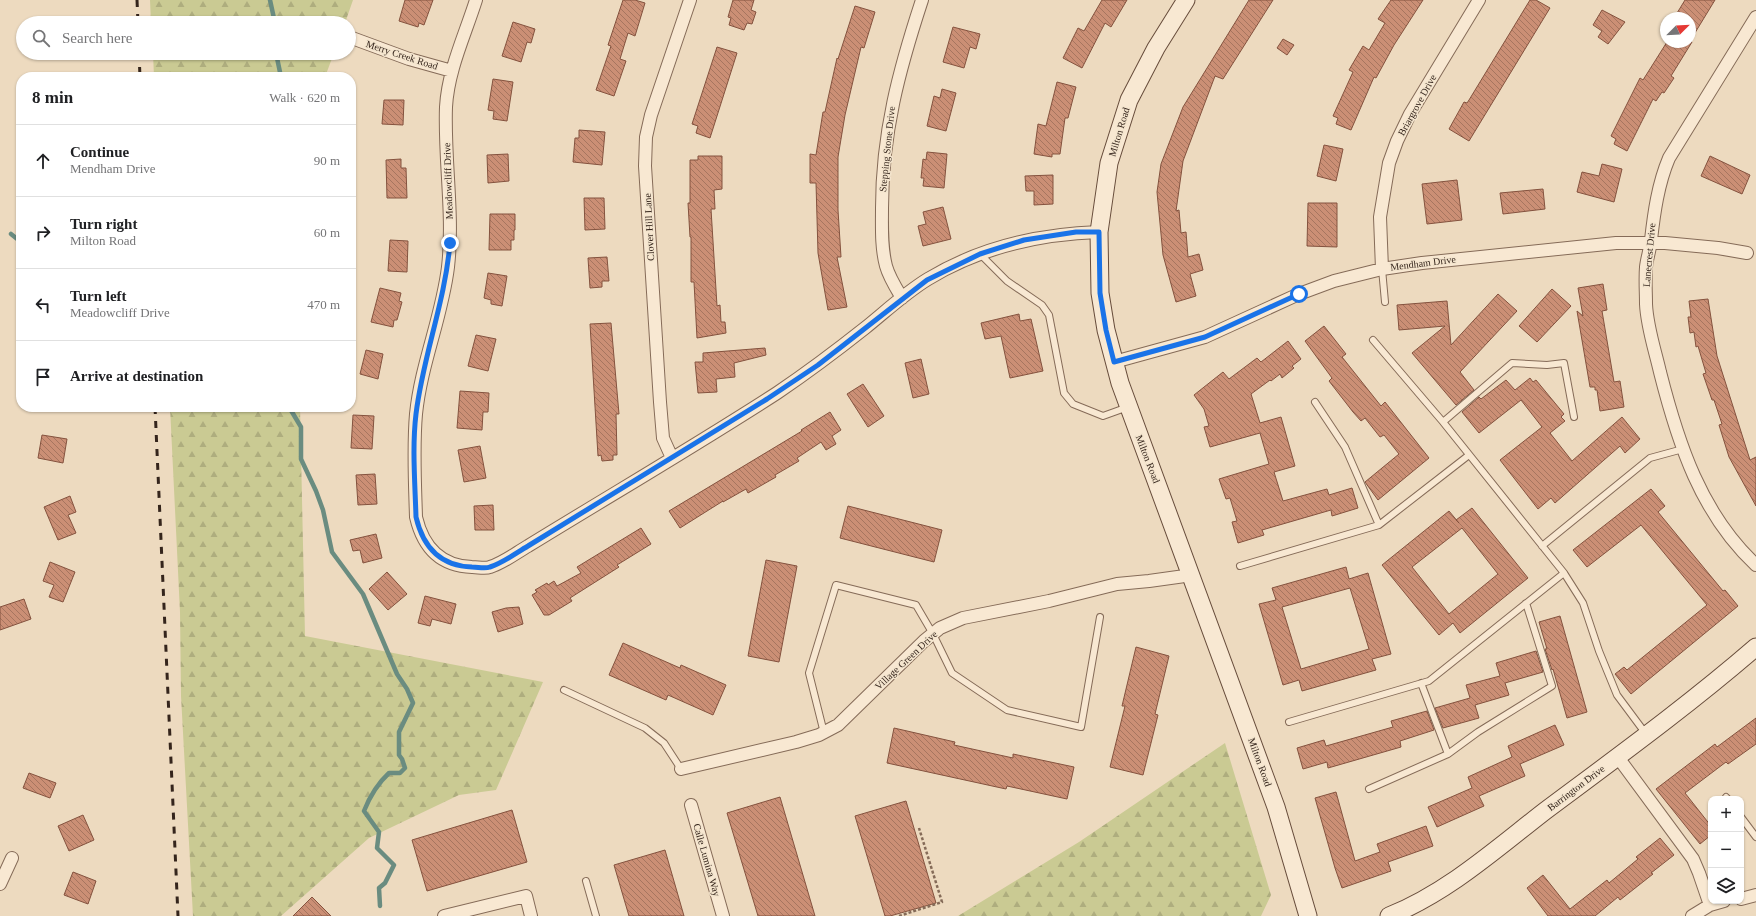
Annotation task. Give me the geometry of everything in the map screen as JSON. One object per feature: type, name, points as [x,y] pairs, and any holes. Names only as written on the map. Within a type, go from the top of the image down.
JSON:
[{"type":"street","name":"Meadowcliff Drive","points":[[476,0],[452,71],[446,107],[450,216],[448,267],[416,414],[416,517],[419,530],[426,544],[436,556],[450,564],[461,567],[489,568],[528,546],[767,399],[818,365],[927,280],[980,254],[1024,240],[1076,232],[1099,232]]},
{"type":"street","name":"Clover Hill Lane","points":[[672,458],[663,438],[660,402],[645,166],[646,137],[650,115],[690,0]]},
{"type":"street","name":"Stepping Stone Drive","points":[[902,298],[891,279],[886,266],[882,234],[882,176],[888,127],[895,90],[922,0]]},
{"type":"street","name":"Milton Road","points":[[1186,0],[1156,48],[1129,100],[1109,163],[1099,232],[1100,293],[1106,330],[1128,407],[1192,575],[1276,807],[1308,916]]},
{"type":"street","name":"Briargrove Drive","points":[[1382,269],[1380,217],[1389,163],[1410,114],[1479,0]]},
{"type":"street","name":"Lanecrest Drive","points":[[1756,17],[1669,158],[1665,168],[1653,218],[1651,242],[1646,268],[1646,305],[1653,343],[1683,449],[1702,494],[1722,528],[1741,551],[1756,565]]},
{"type":"street","name":"Merry Creek Road","points":[[356,39],[409,59],[452,71]]},
{"type":"street","name":"Mendham Drive","points":[[1114,362],[1205,337],[1299,294],[1334,281],[1382,269],[1422,262],[1616,243],[1651,242],[1718,248],[1747,253]]},
{"type":"street","name":"Village Green Drive","points":[[681,769],[796,742],[824,733],[838,725],[940,628],[963,618],[1117,584],[1192,575]]},
{"type":"street","name":"Barrington Drive","points":[[1389,916],[1420,901],[1464,873],[1646,734],[1756,647]]},
{"type":"street","points":[[1617,756],[1693,859],[1710,905]]},
{"type":"street","name":"Calle Lumina Way","points":[[691,805],[723,916]]},
{"type":"street","points":[[0,884],[12,858]]},
{"type":"street","points":[[1744,898],[1756,895]]},
{"type":"street","points":[[444,916],[526,896],[531,916]]},
{"type":"street","points":[[1692,916],[1714,904]]},
{"type":"lane","points":[[980,254],[1007,281],[1042,305],[1049,315],[1064,392],[1072,404],[1103,416],[1128,407]]},
{"type":"lane","points":[[1382,269],[1385,302]]},
{"type":"lane","points":[[1373,340],[1443,422],[1564,573],[1583,603],[1599,651],[1617,695],[1646,734]]},
{"type":"lane","points":[[1443,422],[1512,363],[1547,365],[1564,363],[1574,417]]},
{"type":"lane","points":[[1315,402],[1344,447],[1379,525]]},
{"type":"lane","points":[[1542,546],[1650,458],[1683,449]]},
{"type":"lane","points":[[1240,566],[1379,525],[1470,455]]},
{"type":"lane","points":[[1289,722],[1429,681],[1564,573]]},
{"type":"lane","points":[[824,733],[809,673],[836,584],[916,605],[933,634],[952,673],[1007,710],[1081,727],[1100,617]]},
{"type":"lane","points":[[1369,789],[1448,754],[1478,732],[1552,686],[1526,603]]},
{"type":"lane","points":[[1420,683],[1448,754]]},
{"type":"lane","points":[[564,690],[645,728],[664,743],[681,769]]},
{"type":"lane","points":[[1744,821],[1756,837]]},
{"type":"lane","points":[[586,881],[596,916]]},
{"type":"path","points":[[899,916],[942,902],[919,828]]},
{"type":"green space","points":[[150,0],[353,0],[347,16],[151,16]]},
{"type":"green space","points":[[153,60],[331,60],[327,72],[154,72]]},
{"type":"green space","points":[[170,412],[300,412],[305,636],[543,682],[496,790],[459,795],[369,838],[281,916],[193,916],[181,696],[180,612]]},
{"type":"green space","points":[[1225,743],[1271,895],[1261,916],[958,916],[1079,842]]},
{"type":"building","points":[[405,0],[433,0],[424,25],[419,23],[418,27],[399,21]]},
{"type":"building","points":[[623,0],[635,0],[645,3],[635,36],[628,33],[620,59],[626,61],[614,96],[596,90],[611,46],[608,45]]},
{"type":"building","points":[[733,0],[754,0],[751,10],[756,12],[752,24],[747,23],[744,30],[729,25],[731,18],[728,17]]},
{"type":"building","points":[[1102,0],[1127,0],[1111,27],[1105,23],[1082,68],[1063,58],[1078,28],[1084,31]]},
{"type":"building","points":[[1249,0],[1273,0],[1223,79],[1215,76],[1183,161],[1176,211],[1179,210],[1181,233],[1186,232],[1188,257],[1199,254],[1203,270],[1190,274],[1196,296],[1176,302],[1163,255],[1157,192],[1161,164],[1183,107]]},
{"type":"building","points":[[1391,0],[1423,0],[1394,45],[1376,78],[1374,77],[1351,130],[1336,124],[1338,118],[1333,116],[1353,72],[1349,70],[1363,46],[1369,50],[1385,23],[1378,19]]},
{"type":"building","points":[[1530,0],[1536,0],[1550,8],[1469,141],[1449,129],[1464,102],[1467,103],[1469,100]]},
{"type":"building","points":[[1685,0],[1715,0],[1696,31],[1696,12],[1678,12]]},
{"type":"building","points":[[855,6],[875,12],[864,48],[861,47],[845,115],[838,157],[838,210],[841,257],[837,257],[847,307],[828,310],[818,253],[816,183],[810,183],[810,154],[816,155],[823,112],[825,112],[837,58],[838,59]]},
{"type":"building","points":[[1602,10],[1625,22],[1608,44],[1598,37],[1602,31],[1593,25]]},
{"type":"building","points":[[513,22],[535,29],[531,43],[527,42],[521,62],[502,56]]},
{"type":"building","points":[[953,27],[980,34],[976,49],[970,47],[964,68],[943,62]]},
{"type":"building","points":[[1283,39],[1294,45],[1287,55],[1277,48]]},
{"type":"building","points":[[717,47],[737,53],[710,138],[696,133],[698,126],[692,124]]},
{"type":"building","points":[[1663,48],[1688,48],[1671,76],[1674,78],[1664,93],[1662,92],[1656,101],[1653,99],[1627,151],[1614,144],[1616,139],[1611,136],[1640,78],[1643,80]]},
{"type":"building","points":[[493,79],[513,82],[507,121],[493,119],[494,111],[488,110]]},
{"type":"building","points":[[1057,82],[1076,87],[1068,118],[1065,118],[1060,154],[1052,154],[1052,157],[1034,154],[1038,124],[1046,126]]},
{"type":"building","points":[[942,89],[956,93],[946,131],[927,126],[934,96],[940,98]]},
{"type":"building","points":[[384,100],[404,100],[403,125],[382,124]]},
{"type":"building","points":[[579,130],[605,132],[602,165],[573,162],[575,138],[579,138]]},
{"type":"building","points":[[1324,145],[1343,149],[1336,181],[1317,176]]},
{"type":"building","points":[[927,152],[947,154],[944,188],[923,186],[924,178],[921,178],[923,159],[926,160]]},
{"type":"building","points":[[508,154],[509,181],[488,183],[487,155]]},
{"type":"building","points":[[698,156],[722,156],[722,189],[714,190],[715,209],[711,209],[717,306],[720,305],[721,322],[725,322],[726,333],[697,338],[694,282],[691,282],[691,237],[688,203],[690,203],[690,160],[698,160]]},
{"type":"building","points":[[1710,156],[1750,175],[1742,194],[1701,176]]},
{"type":"building","points":[[401,159],[401,168],[406,168],[407,198],[387,198],[386,160]]},
{"type":"building","points":[[1602,164],[1622,169],[1614,202],[1577,192],[1582,172],[1599,176]]},
{"type":"building","points":[[1053,175],[1053,204],[1034,205],[1034,191],[1026,191],[1025,176]]},
{"type":"building","points":[[1457,180],[1462,220],[1427,224],[1422,184]]},
{"type":"building","points":[[1543,189],[1545,209],[1503,214],[1500,193]]},
{"type":"building","points":[[584,198],[604,198],[605,229],[585,230]]},
{"type":"building","points":[[1308,203],[1337,203],[1337,247],[1307,246]]},
{"type":"building","points":[[943,207],[951,239],[923,246],[918,226],[926,224],[923,212]]},
{"type":"building","points":[[490,214],[515,214],[514,240],[511,240],[511,250],[489,250]]},
{"type":"building","points":[[390,240],[408,241],[407,272],[388,271]]},
{"type":"building","points":[[607,257],[609,281],[602,281],[602,287],[590,288],[588,258]]},
{"type":"building","points":[[488,273],[507,276],[502,306],[491,304],[491,300],[484,298]]},
{"type":"building","points":[[1603,284],[1607,310],[1602,311],[1614,382],[1620,381],[1624,407],[1600,411],[1597,390],[1595,390],[1595,387],[1590,387],[1577,311],[1583,316],[1578,288]]},
{"type":"building","points":[[380,288],[401,293],[399,301],[402,302],[397,320],[394,320],[393,327],[371,322]]},
{"type":"building","points":[[1552,289],[1571,306],[1537,342],[1519,326]]},
{"type":"building","points":[[1498,294],[1517,311],[1460,372],[1474,390],[1456,405],[1412,353],[1445,326],[1399,330],[1397,305],[1447,301],[1451,345]]},
{"type":"building","points":[[1708,299],[1717,356],[1750,460],[1756,457],[1756,506],[1729,457],[1719,425],[1722,424],[1703,374],[1706,373],[1698,346],[1696,347],[1694,332],[1690,333],[1688,317],[1691,317],[1689,301]]},
{"type":"building","points":[[1019,314],[1020,321],[1031,319],[1043,371],[1010,378],[1001,336],[985,339],[981,323]]},
{"type":"building","points":[[611,323],[619,414],[616,414],[617,455],[613,455],[613,460],[602,461],[601,455],[598,456],[590,324]]},
{"type":"building","points":[[1324,326],[1346,354],[1342,357],[1381,406],[1385,402],[1429,458],[1378,500],[1365,482],[1399,454],[1384,435],[1380,437],[1365,418],[1361,421],[1353,412],[1329,381],[1332,378],[1305,341]]},
{"type":"building","points":[[476,335],[496,339],[488,371],[468,366]]},
{"type":"building","points":[[1288,341],[1301,359],[1292,366],[1294,368],[1282,378],[1280,374],[1251,394],[1260,423],[1281,417],[1295,466],[1274,472],[1283,501],[1327,489],[1329,495],[1352,488],[1358,508],[1332,516],[1331,510],[1262,530],[1264,535],[1238,543],[1232,522],[1237,521],[1230,498],[1226,499],[1219,479],[1269,464],[1260,433],[1210,447],[1204,427],[1209,426],[1204,409],[1194,395],[1223,372],[1229,379],[1257,358],[1261,362]]},
{"type":"building","points":[[765,348],[766,355],[734,363],[735,377],[716,379],[717,392],[698,393],[695,362],[703,362],[703,353]]},
{"type":"building","points":[[366,350],[383,354],[378,379],[360,374]]},
{"type":"building","points":[[921,359],[929,394],[913,398],[905,363]]},
{"type":"building","points":[[1530,378],[1533,382],[1536,380],[1564,414],[1561,417],[1565,421],[1550,433],[1572,461],[1622,417],[1640,439],[1625,453],[1620,446],[1555,503],[1551,498],[1538,509],[1500,460],[1542,427],[1521,400],[1479,433],[1462,412],[1479,397],[1481,399],[1506,380],[1515,390]]},
{"type":"building","points":[[863,384],[884,416],[868,427],[847,394]]},
{"type":"building","points":[[460,391],[489,393],[488,412],[483,412],[482,430],[457,428]]},
{"type":"building","points":[[830,412],[841,430],[832,436],[836,444],[826,450],[821,442],[797,458],[799,461],[775,475],[776,477],[748,493],[746,489],[723,501],[680,528],[669,511],[802,431],[801,430]]},
{"type":"building","points":[[353,415],[374,416],[372,449],[351,448]]},
{"type":"building","points":[[42,435],[67,439],[63,463],[38,458]]},
{"type":"building","points":[[480,446],[486,478],[464,482],[458,450]]},
{"type":"building","points":[[375,474],[377,504],[358,505],[356,475]]},
{"type":"building","points":[[1651,489],[1665,506],[1658,512],[1723,591],[1725,590],[1738,606],[1631,694],[1615,674],[1624,667],[1627,670],[1707,605],[1641,525],[1587,567],[1573,550]]},
{"type":"building","points":[[70,496],[76,512],[68,515],[76,533],[58,540],[44,507]]},
{"type":"building","points":[[493,505],[494,530],[475,530],[474,506]]},
{"type":"building","points":[[848,506],[942,530],[934,562],[840,538]]},
{"type":"building","points":[[1472,508],[1528,578],[1460,633],[1453,623],[1439,635],[1382,565],[1449,511],[1456,520]],"holes":[[[1462,528],[1498,574],[1449,614],[1412,567]]]},
{"type":"building","points":[[641,528],[651,544],[617,565],[619,567],[570,598],[572,601],[549,615],[544,615],[532,595],[537,592],[535,590],[554,581],[557,586],[581,573],[577,567]]},
{"type":"building","points":[[376,534],[382,558],[363,563],[360,550],[353,551],[350,540]]},
{"type":"building","points":[[766,560],[797,566],[779,662],[748,656]]},
{"type":"building","points":[[50,562],[75,572],[63,602],[49,597],[54,585],[43,581]]},
{"type":"building","points":[[1346,567],[1349,579],[1368,573],[1391,654],[1372,659],[1376,670],[1302,691],[1299,680],[1283,685],[1259,604],[1276,600],[1272,588]],"holes":[[[1350,588],[1369,649],[1301,669],[1282,607]]]},
{"type":"building","points":[[387,572],[407,594],[388,610],[369,589]]},
{"type":"building","points":[[425,596],[456,604],[451,624],[432,619],[430,626],[418,623]]},
{"type":"building","points":[[24,599],[31,619],[0,630],[0,607]]},
{"type":"building","points":[[519,607],[523,624],[498,632],[492,612],[506,608]]},
{"type":"building","points":[[1560,616],[1587,712],[1567,718],[1553,669],[1552,670],[1545,649],[1547,649],[1539,622]]},
{"type":"building","points":[[623,643],[680,668],[681,665],[726,685],[713,715],[668,695],[666,700],[609,675]]},
{"type":"building","points":[[1136,647],[1169,656],[1155,714],[1158,715],[1143,775],[1110,767],[1125,706],[1122,706]]},
{"type":"building","points":[[1536,651],[1543,672],[1505,683],[1509,695],[1475,705],[1479,718],[1443,728],[1435,708],[1470,698],[1466,685],[1500,676],[1496,663]]},
{"type":"building","points":[[1427,711],[1434,730],[1400,741],[1401,747],[1328,768],[1327,762],[1303,769],[1297,748],[1324,740],[1326,746],[1393,727],[1391,721]]},
{"type":"building","points":[[1756,718],[1756,744],[1728,764],[1726,762],[1685,793],[1708,822],[1708,837],[1700,844],[1656,789],[1715,744],[1717,747]]},
{"type":"building","points":[[1555,725],[1564,745],[1520,764],[1525,776],[1479,796],[1484,806],[1437,827],[1428,807],[1472,788],[1468,777],[1512,757],[1508,746]]},
{"type":"building","points":[[894,728],[955,742],[954,745],[1013,758],[1013,754],[1074,767],[1067,799],[1007,786],[1006,789],[887,763]]},
{"type":"building","points":[[29,773],[56,783],[50,798],[23,788]]},
{"type":"building","points":[[1336,792],[1355,861],[1380,852],[1377,844],[1426,826],[1433,846],[1388,862],[1391,871],[1342,888],[1315,798]]},
{"type":"building","points":[[780,797],[815,916],[758,916],[727,813]]},
{"type":"building","points":[[906,801],[936,903],[890,916],[885,916],[855,816]]},
{"type":"building","points":[[512,810],[527,862],[427,891],[412,840]]},
{"type":"building","points":[[83,815],[94,840],[69,851],[58,826]]},
{"type":"building","points":[[1660,838],[1674,855],[1620,900],[1618,897],[1595,916],[1548,916],[1527,888],[1543,875],[1570,909],[1607,880],[1609,883],[1638,859],[1636,857]]},
{"type":"building","points":[[665,850],[684,916],[629,916],[614,865]]},
{"type":"building","points":[[73,872],[96,881],[88,904],[64,895]]},
{"type":"building","points":[[312,897],[331,916],[293,916]]},
{"type":"waterway","points":[[270,0],[273,16]]},
{"type":"waterway","points":[[277,60],[280,72]]},
{"type":"waterway","points":[[11,234],[16,238]]},
{"type":"waterway","points":[[292,412],[301,427],[301,459],[323,510],[332,552],[363,594],[397,674],[407,689],[413,703],[399,732],[399,755],[405,768],[400,773],[389,773],[381,781],[374,790],[364,811],[379,832],[377,848],[394,865],[385,883],[379,888],[380,906]]},
{"type":"railway","points":[[137,0],[138,16]]},
{"type":"railway","points":[[139,60],[140,72]]},
{"type":"railway","points":[[155,412],[178,916]]},
{"type":"route","points":[[450,243],[448,267],[443,293],[416,414],[416,517],[419,530],[426,544],[436,556],[450,564],[461,567],[489,568],[528,546],[767,399],[818,365],[927,280],[954,265],[980,254],[1024,240],[1076,232],[1099,232],[1100,293],[1106,330],[1114,362],[1205,337],[1299,294]]}]
